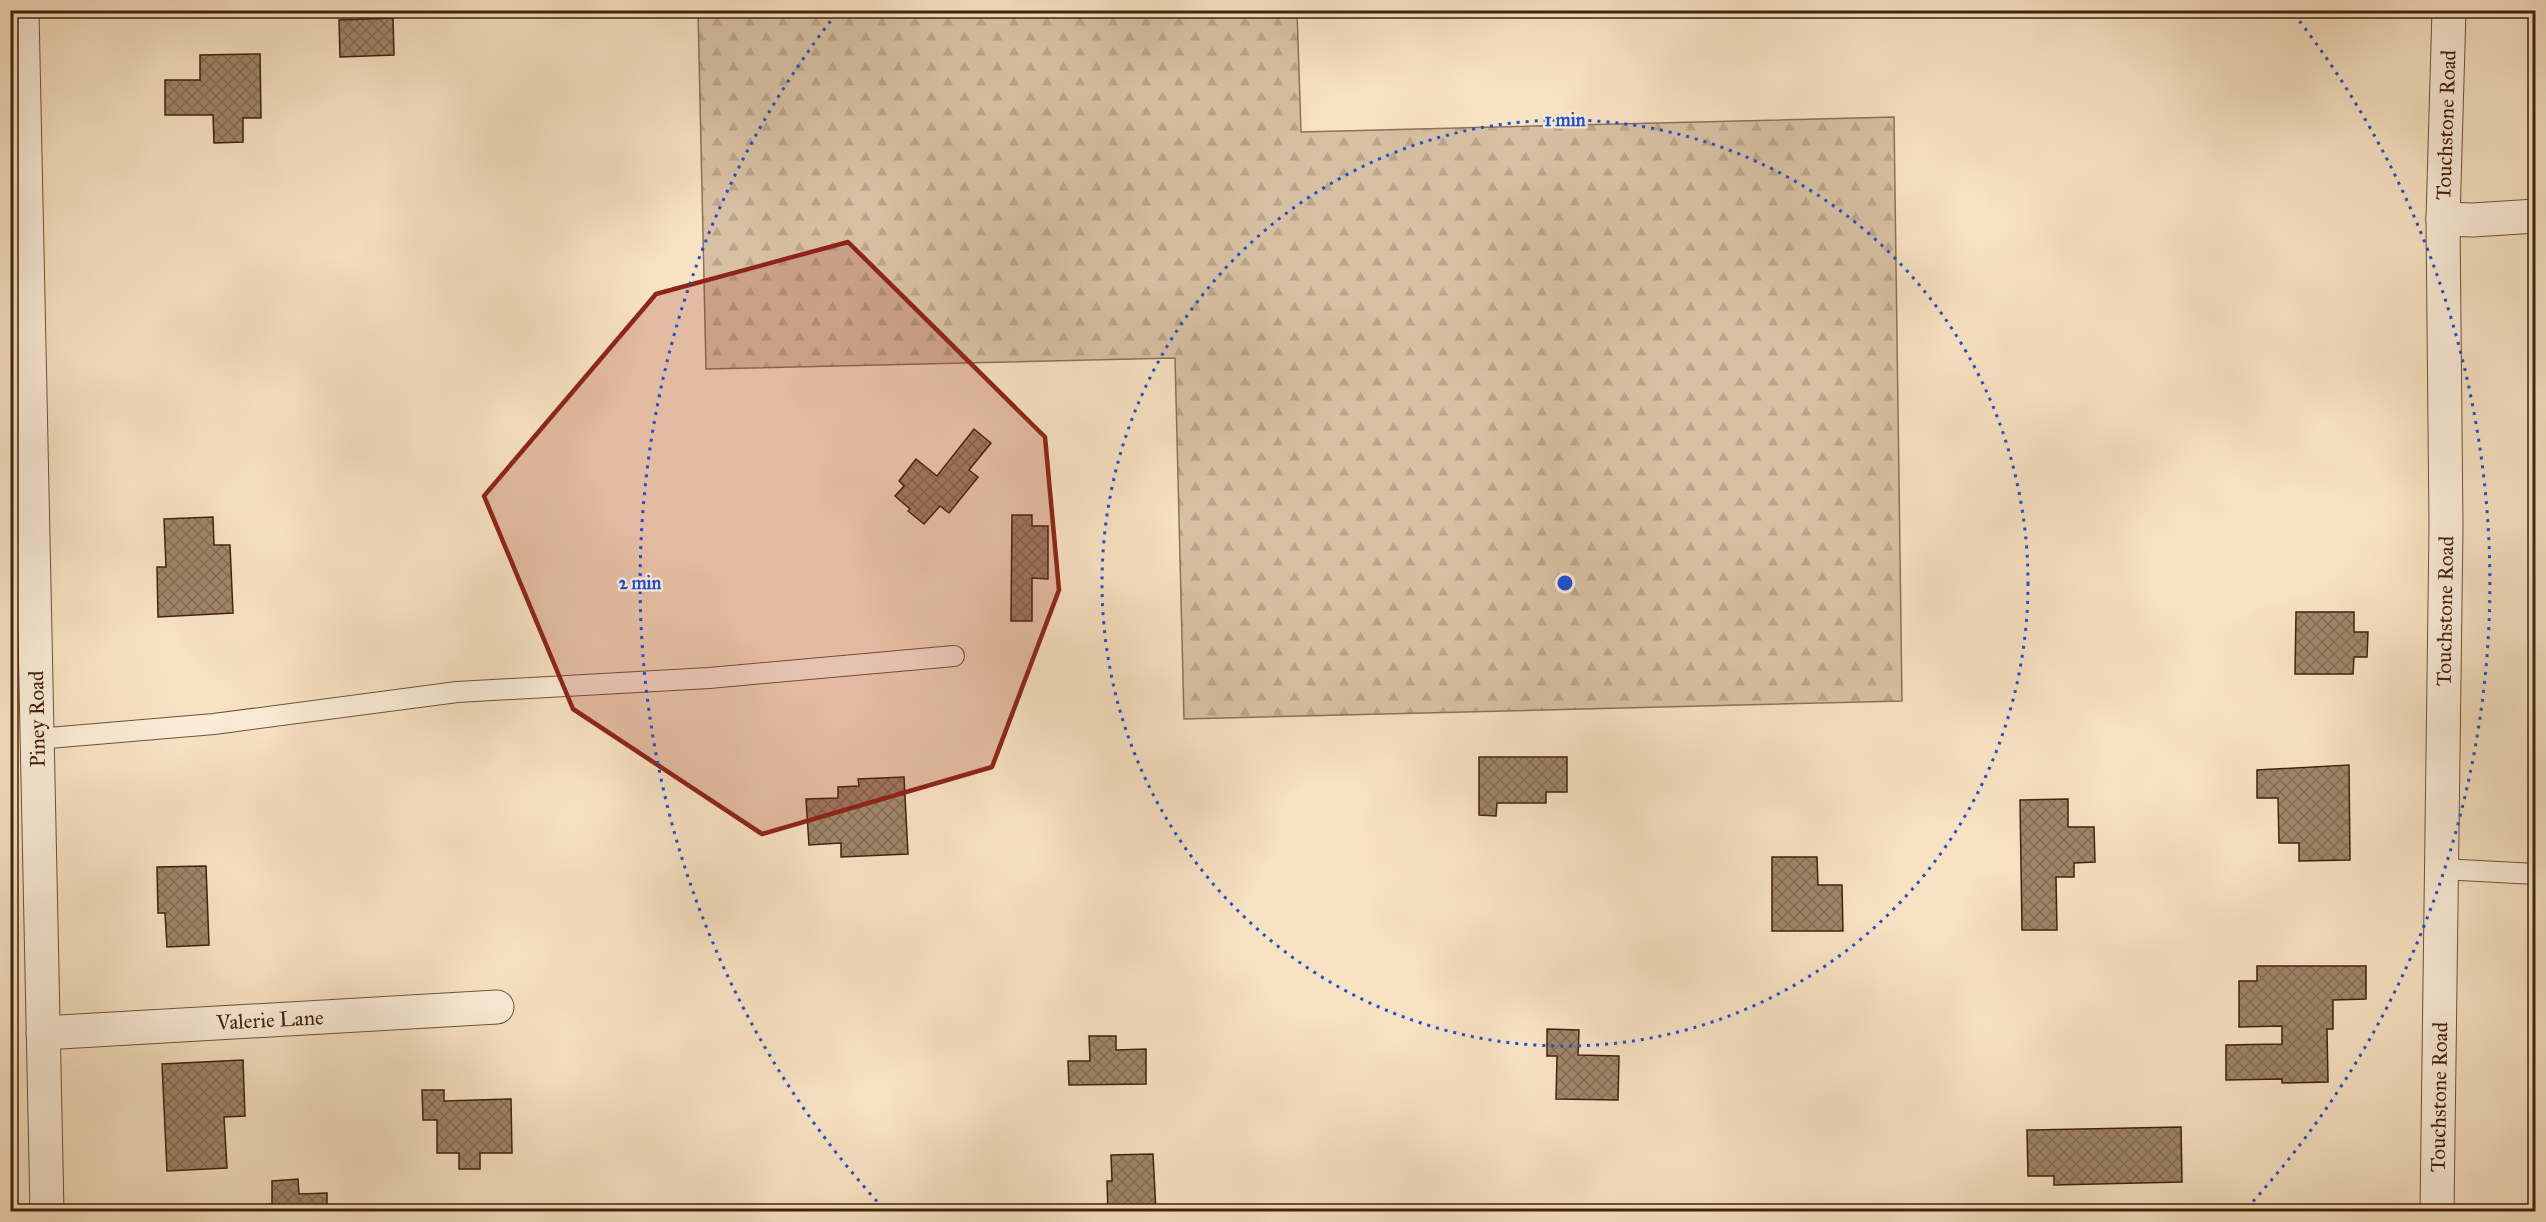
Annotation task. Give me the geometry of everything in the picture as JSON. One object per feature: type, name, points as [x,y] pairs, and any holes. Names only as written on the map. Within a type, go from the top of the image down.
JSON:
[{"type":"street","name":"Piney Road","points":[[22,10],[28,719],[43,1033],[46,1212]]},
{"type":"street","name":"Touchstone Road","points":[[2437,1212],[2446,527],[2443,219],[2449,10]]},
{"type":"street","points":[[2443,219],[2473,220],[2535,216]]},
{"type":"street","name":"Valerie Lane","points":[[43,1033],[497,1007]]},
{"type":"lane","points":[[28,719],[214,724],[457,692],[709,678],[954,656]]},
{"type":"lane","points":[[2441,869],[2535,874]]},
{"type":"highlighted area","points":[[848,242],[1045,437],[1059,590],[992,767],[762,834],[573,709],[484,496],[656,294]]},
{"type":"green space","points":[[698,11],[1297,11],[1301,132],[1894,117],[1902,701],[1184,719],[1175,358],[706,369]]},
{"type":"building","points":[[393,18],[394,55],[340,57],[339,20]]},
{"type":"building","points":[[260,54],[261,118],[243,118],[243,142],[214,143],[213,115],[165,115],[165,80],[200,80],[200,55]]},
{"type":"building","points":[[974,429],[991,443],[969,470],[978,477],[949,513],[940,506],[924,524],[895,496],[904,486],[899,481],[916,459],[937,476]]},
{"type":"building","points":[[1012,515],[1032,515],[1032,526],[1048,526],[1048,579],[1032,578],[1032,621],[1011,621]]},
{"type":"building","points":[[213,517],[214,545],[230,545],[233,613],[158,617],[157,567],[166,567],[164,519]]},
{"type":"building","points":[[2296,612],[2354,612],[2354,632],[2368,632],[2367,657],[2354,657],[2353,674],[2295,674]]},
{"type":"building","points":[[1479,757],[1567,757],[1567,792],[1546,792],[1546,803],[1497,803],[1496,816],[1479,815]]},
{"type":"building","points":[[2349,765],[2350,860],[2299,861],[2299,843],[2279,843],[2278,798],[2257,798],[2257,770]]},
{"type":"building","points":[[904,777],[908,854],[841,857],[841,843],[809,845],[806,799],[838,798],[838,787],[859,786],[858,779]]},
{"type":"building","points":[[2068,799],[2068,827],[2094,827],[2095,862],[2074,863],[2074,877],[2056,877],[2057,930],[2022,930],[2020,800]]},
{"type":"building","points":[[1772,857],[1817,857],[1818,885],[1842,885],[1843,931],[1772,931]]},
{"type":"building","points":[[206,866],[209,945],[167,947],[165,913],[158,913],[157,867]]},
{"type":"building","points":[[2257,966],[2366,966],[2366,999],[2333,1000],[2333,1029],[2327,1029],[2328,1082],[2282,1083],[2282,1079],[2226,1080],[2226,1045],[2282,1044],[2282,1026],[2239,1027],[2239,981],[2257,981]]},
{"type":"building","points":[[1547,1029],[1579,1030],[1578,1055],[1619,1056],[1618,1100],[1556,1099],[1557,1056],[1547,1056]]},
{"type":"building","points":[[1089,1036],[1116,1036],[1116,1050],[1146,1049],[1146,1084],[1069,1085],[1068,1061],[1090,1061]]},
{"type":"building","points":[[243,1060],[245,1116],[224,1117],[227,1168],[167,1171],[162,1064]]},
{"type":"building","points":[[422,1090],[444,1090],[444,1101],[511,1099],[512,1153],[480,1153],[480,1169],[459,1169],[459,1153],[437,1153],[437,1120],[423,1120]]},
{"type":"building","points":[[2181,1127],[2182,1182],[2054,1185],[2054,1176],[2028,1176],[2027,1130]]},
{"type":"building","points":[[1153,1154],[1156,1212],[1108,1212],[1107,1181],[1112,1181],[1111,1155]]},
{"type":"building","points":[[298,1179],[299,1194],[327,1193],[327,1212],[267,1212],[267,1204],[272,1204],[272,1181]]}]
